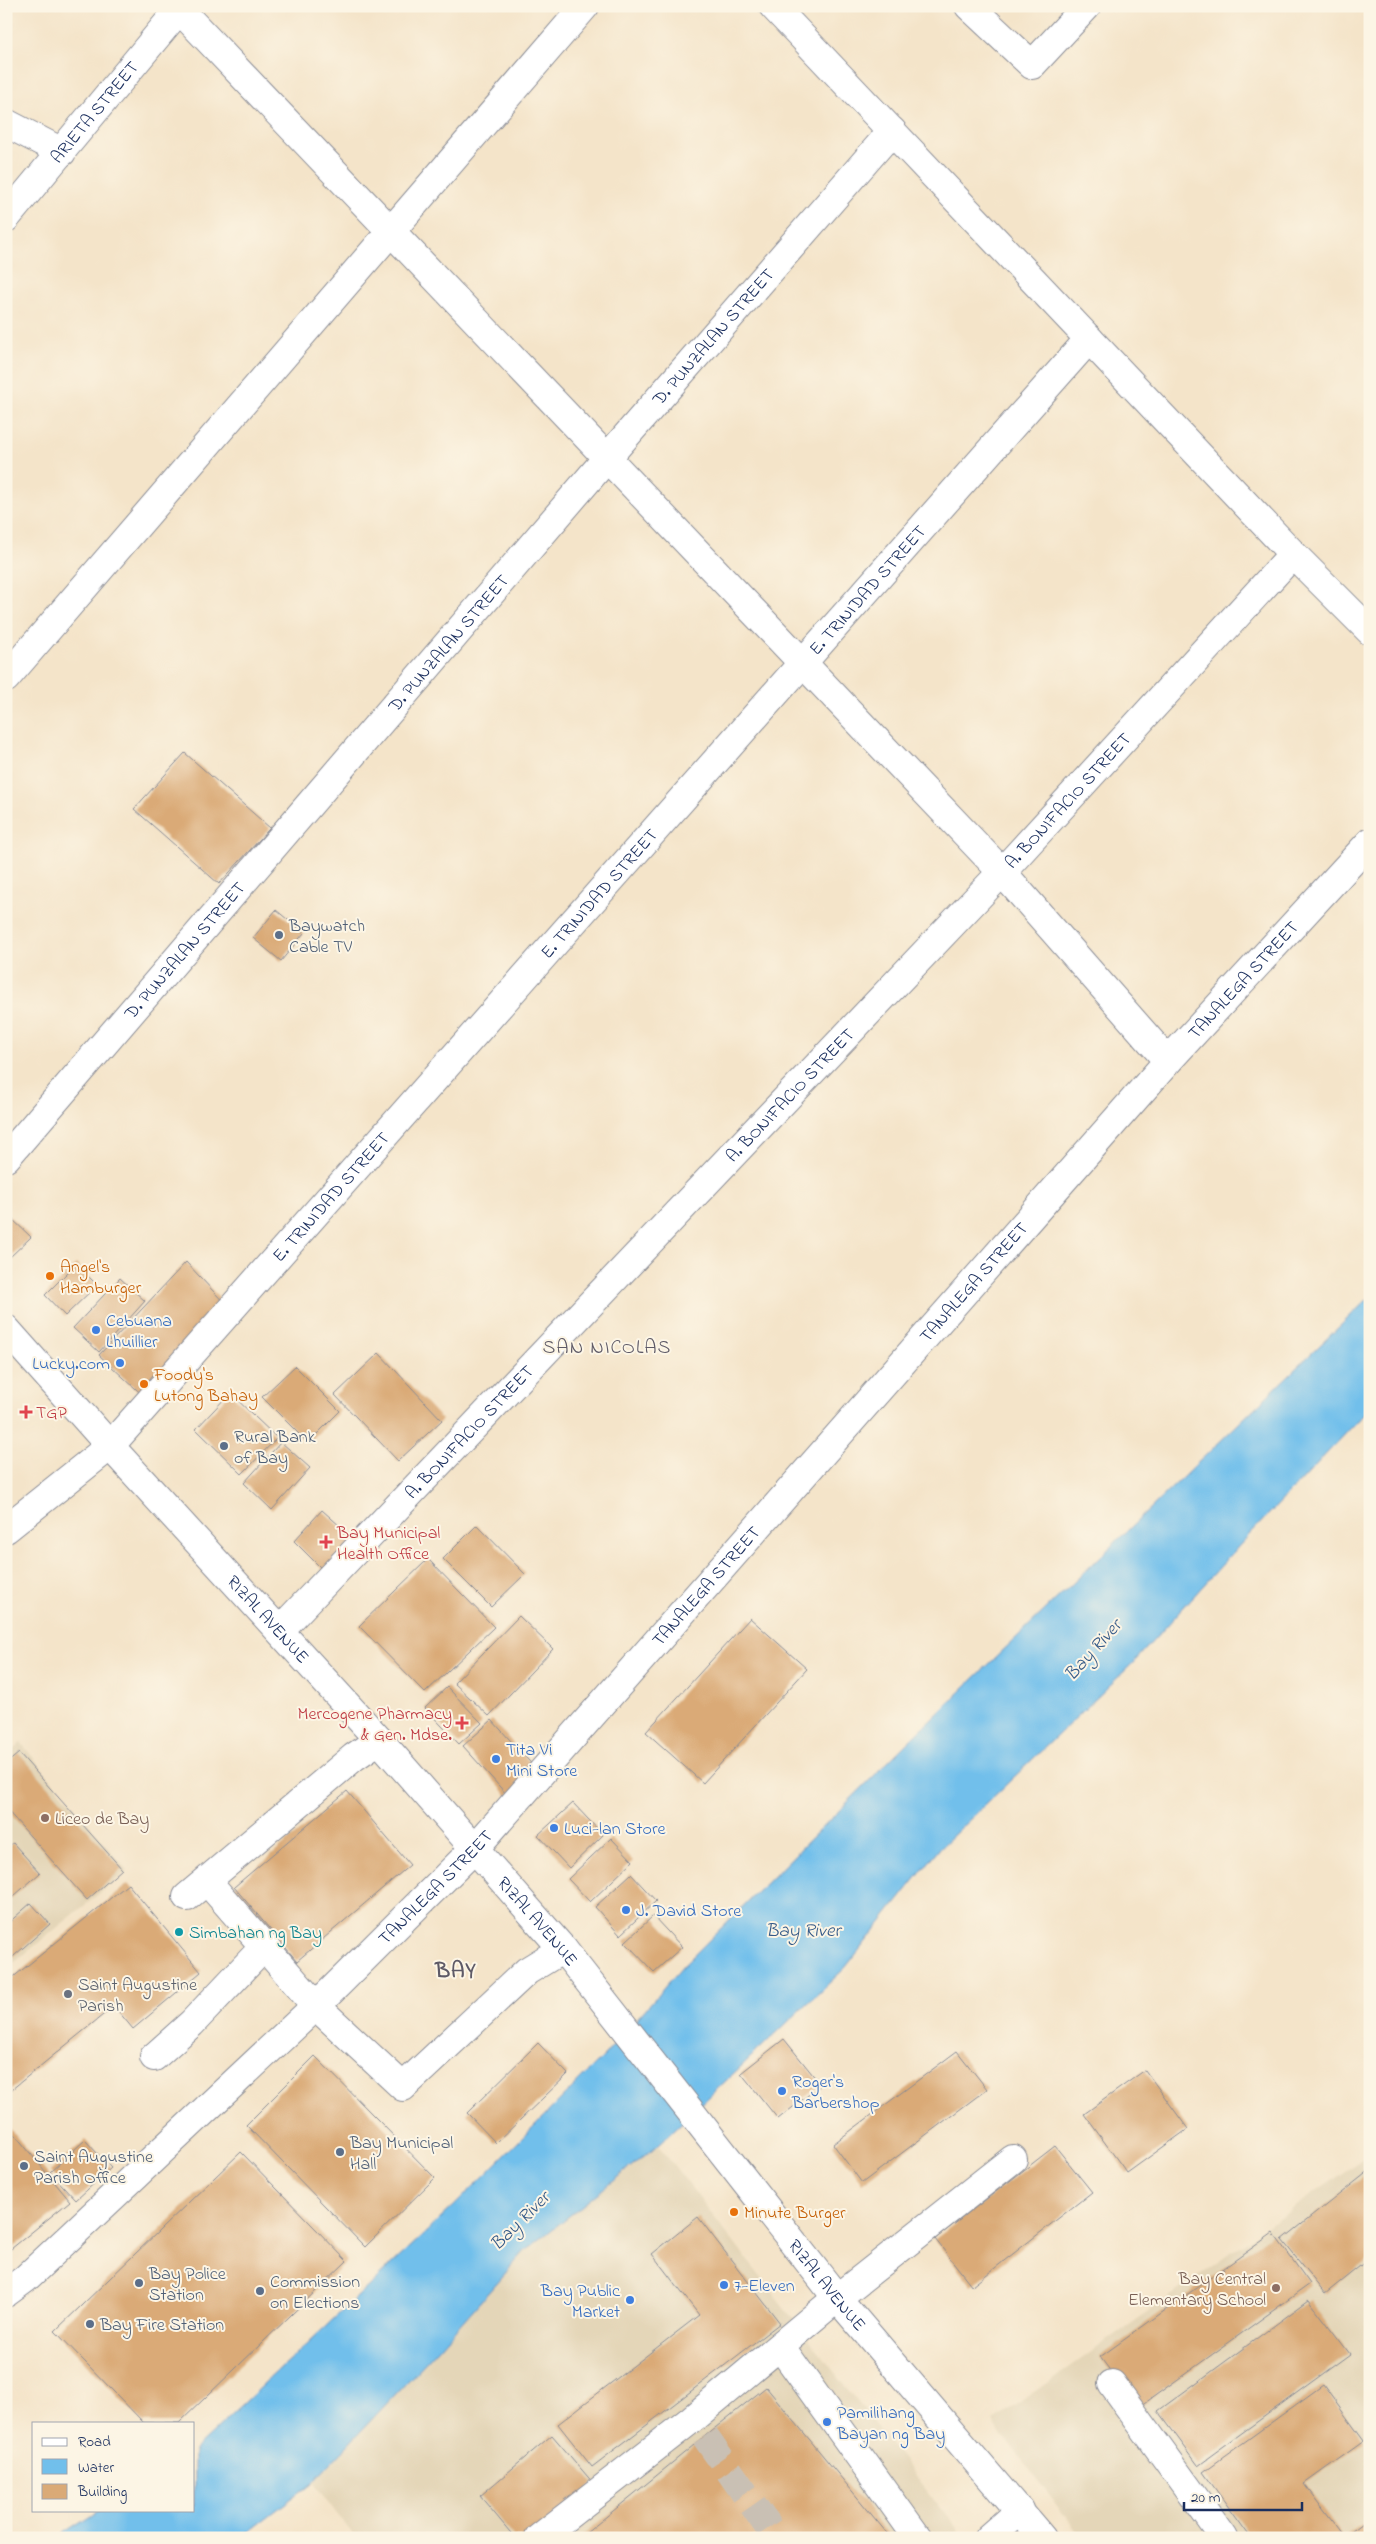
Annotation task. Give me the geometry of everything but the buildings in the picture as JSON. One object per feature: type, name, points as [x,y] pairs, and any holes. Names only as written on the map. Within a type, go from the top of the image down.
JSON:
[{"type":"street","points":[[6,678],[585,6]]},
{"type":"street","points":[[774,6],[1293,554],[1370,631]]},
{"type":"street","points":[[969,6],[1032,65],[1087,6]]},
{"type":"street","points":[[181,8],[1002,872],[1168,1060]]},
{"type":"street","name":"ARIETA STREET","points":[[6,218],[181,8]]},
{"type":"street","points":[[6,123],[62,152]]},
{"type":"street","name":"D. PUNZALAN STREET","points":[[6,1158],[607,458],[892,131]]},
{"type":"street","name":"E. TRINIDAD STREET","points":[[6,1529],[110,1446],[1089,339]]},
{"type":"street","name":"A. BONIFACIO STREET","points":[[280,1630],[1002,872],[1293,554]]},
{"type":"street","name":"TANALEGA STREET","points":[[6,2293],[25,2279],[316,2006],[475,1848],[1168,1060],[1370,842]]},
{"type":"street","name":"RIZAL AVENUE","points":[[6,1329],[110,1446],[379,1740],[563,1949],[606,2001],[838,2298],[1042,2538]]},
{"type":"street","points":[[379,1740],[354,1757],[197,1889],[264,1947],[316,2006],[404,2087],[527,1971],[563,1949]]},
{"type":"street","points":[[154,2057],[192,2023],[264,1947]]},
{"type":"street","points":[[539,2538],[699,2428],[780,2346],[1013,2159]]},
{"type":"street","points":[[780,2346],[918,2538]]},
{"type":"street","points":[[1112,2384],[1224,2538]]},
{"type":"street","points":[[988,2538],[1020,2510]]},
{"type":"shaded area","name":"Liceo de Bay","points":[[21,1743],[127,1871],[6,1969],[6,1756]]},
{"type":"shaded area","name":"Bay Public Market","points":[[658,2145],[958,2531],[952,2538],[355,2538],[313,2482],[438,2349],[525,2251]]},
{"type":"shaded area","name":"Bay Central Elementary School","points":[[1370,2154],[1370,2538],[1082,2538],[993,2422]]},
{"type":"water","name":"Bay River","points":[[1370,1297],[1370,1408],[1248,1536],[1134,1662],[940,1848],[845,1968],[658,2145],[525,2251],[438,2349],[313,2482],[240,2538],[57,2538],[97,2512],[195,2512],[195,2449],[453,2207],[606,2054],[685,1964],[907,1743]]},
{"type":"tunnel","points":[[705,2436],[776,2538]]},
{"type":"place","name":"Baywatch Cable TV","points":[[279,935]]},
{"type":"place","name":"Angel's Hamburger","points":[[50,1276]]},
{"type":"place","name":"Cebuana Lhuillier","points":[[96,1330]]},
{"type":"place","name":"Lucky.com","points":[[120,1363]]},
{"type":"place","name":"Foody's Lutong Bahay","points":[[144,1384]]},
{"type":"place","name":"TGP","points":[[26,1412]]},
{"type":"place","name":"Rural Bank of Bay","points":[[224,1446]]},
{"type":"place","name":"Bay Municipal Health Office","points":[[326,1542]]},
{"type":"place","name":"Mercogene Pharmacy & Gen. Mdse.","points":[[462,1723]]},
{"type":"place","name":"Tita Vi Mini Store","points":[[496,1759]]},
{"type":"place","name":"Liceo de Bay","points":[[45,1818]]},
{"type":"place","name":"Luci-lan Store","points":[[554,1828]]},
{"type":"place","name":"J. David Store","points":[[626,1910]]},
{"type":"place","name":"Simbahan ng Bay","points":[[179,1932]]},
{"type":"place","name":"Saint Augustine Parish","points":[[68,1994]]},
{"type":"place","name":"Roger's Barbershop","points":[[782,2091]]},
{"type":"place","name":"Bay Municipal Hall","points":[[340,2152]]},
{"type":"place","name":"Saint Augustine Parish Office","points":[[24,2166]]},
{"type":"place","name":"Minute Burger","points":[[734,2212]]},
{"type":"place","name":"Bay Police Station","points":[[139,2283]]},
{"type":"place","name":"7-Eleven","points":[[724,2285]]},
{"type":"place","name":"Bay Central Elementary School","points":[[1276,2288]]},
{"type":"place","name":"Commission on Elections","points":[[260,2291]]},
{"type":"place","name":"Bay Public Market","points":[[630,2300]]},
{"type":"place","name":"Bay Fire Station","points":[[90,2324]]},
{"type":"place","name":"Pamilihang Bayan ng Bay","points":[[827,2422]]},
{"type":"district","name":"SAN NICOLAS","points":[[607,1346]]},
{"type":"district","name":"BAY","points":[[456,1969]]}]
